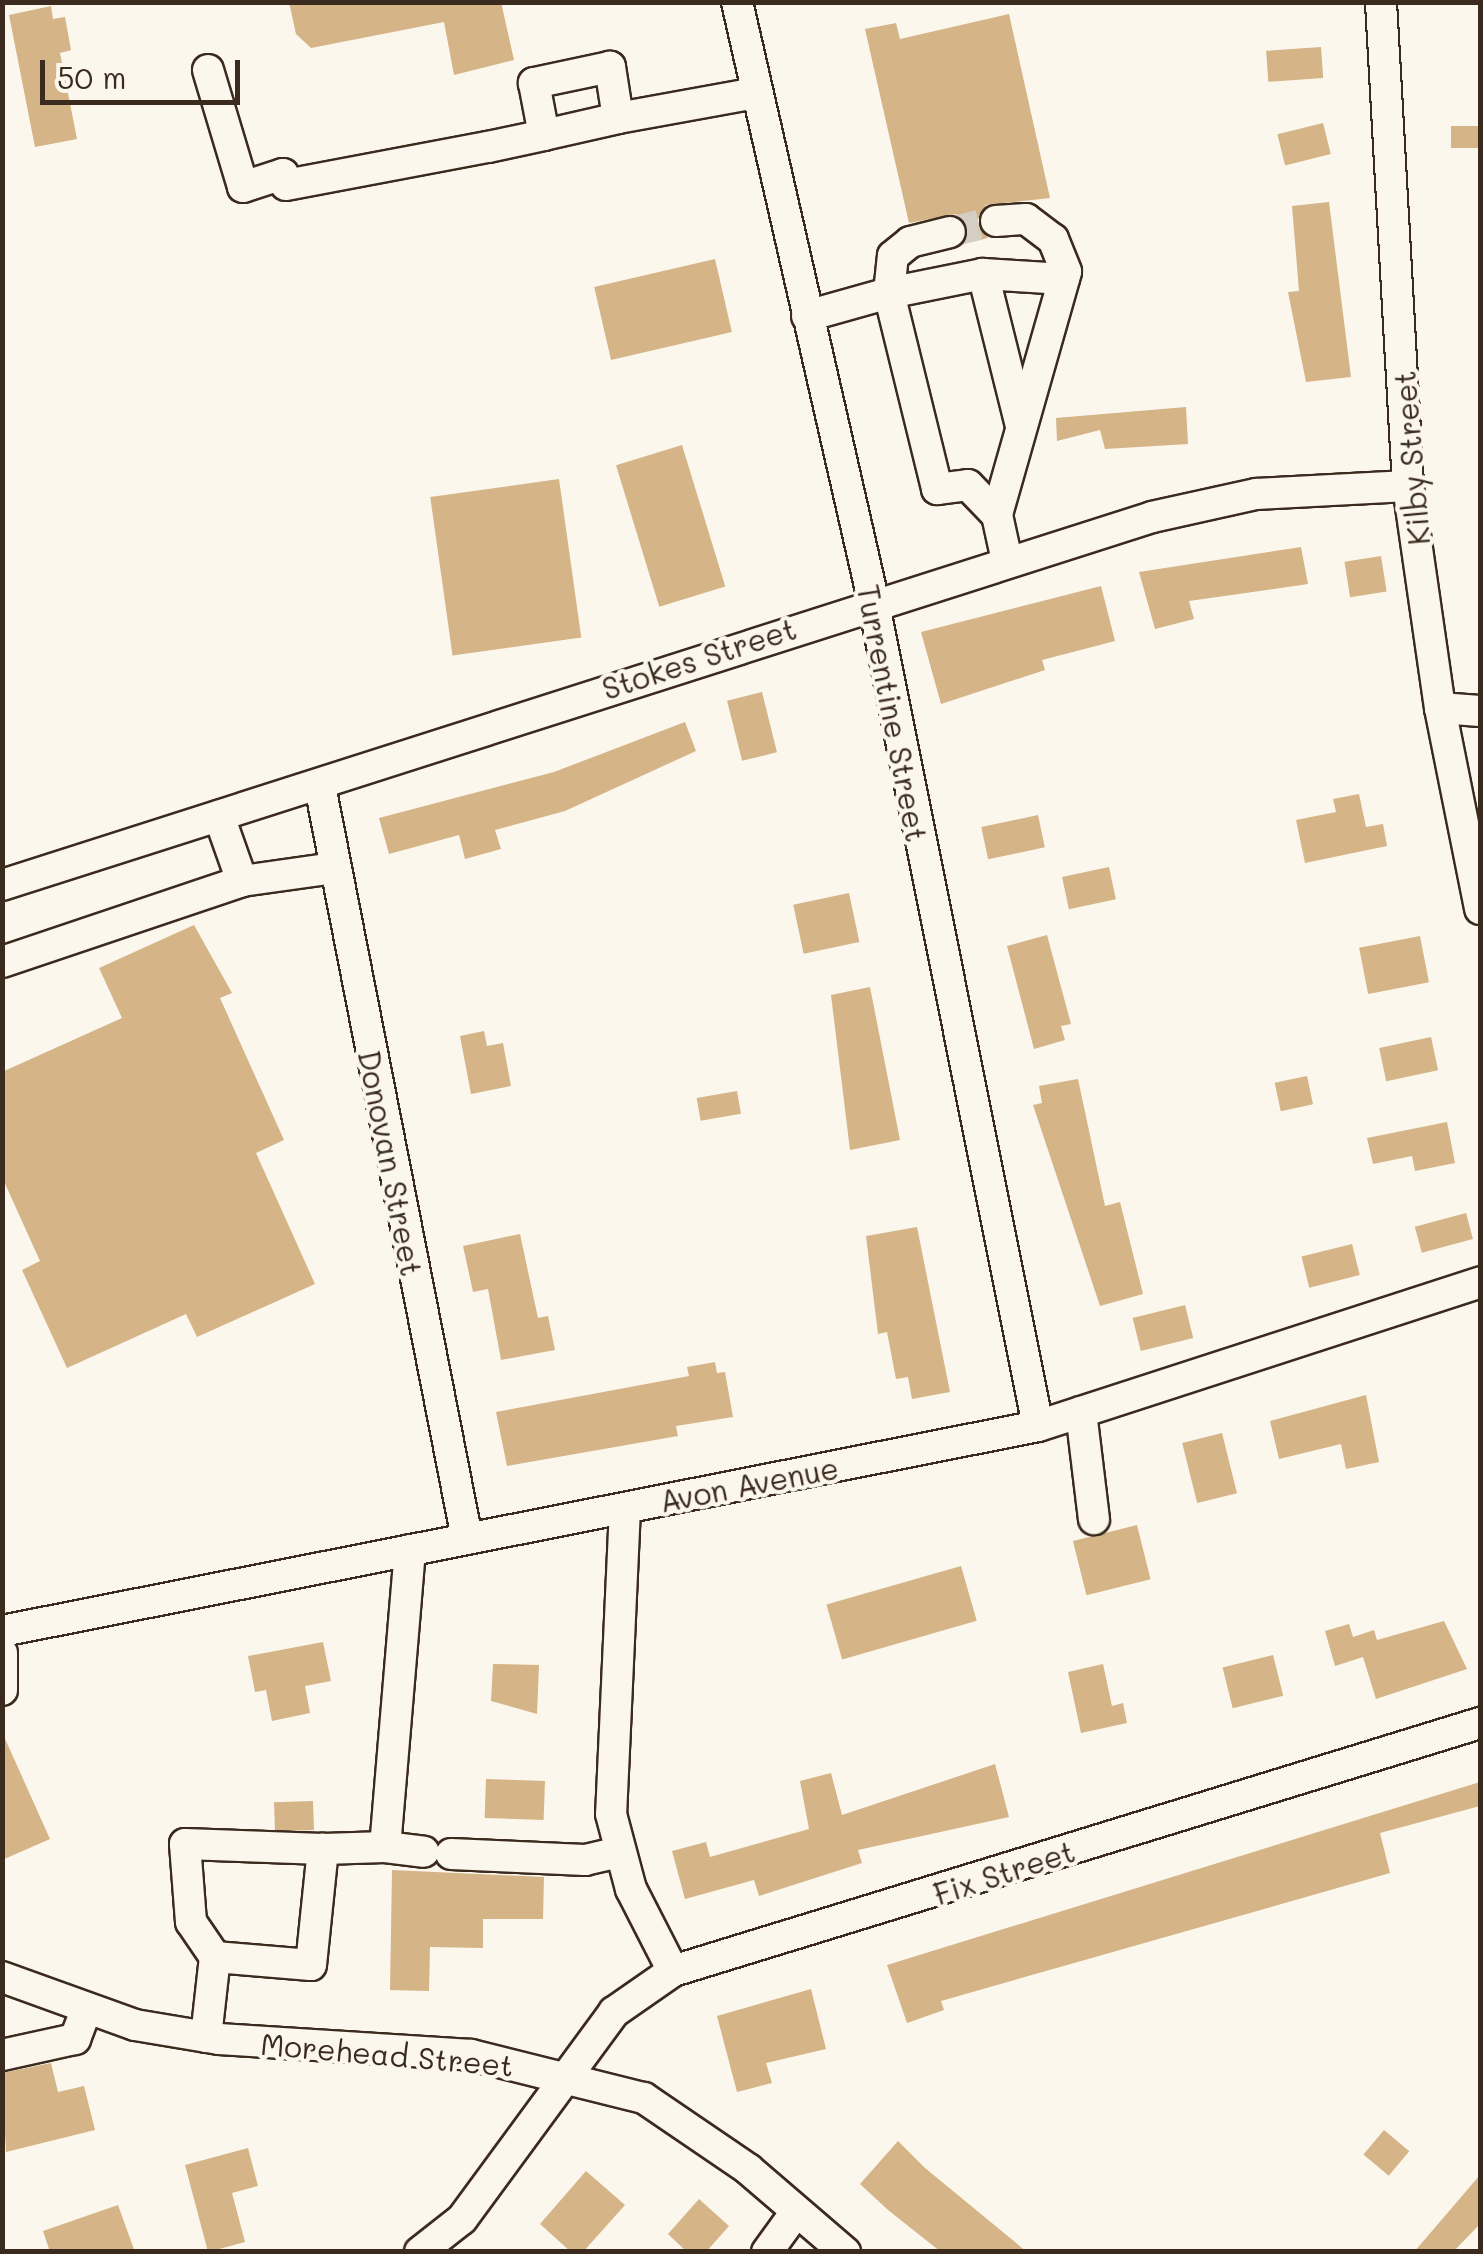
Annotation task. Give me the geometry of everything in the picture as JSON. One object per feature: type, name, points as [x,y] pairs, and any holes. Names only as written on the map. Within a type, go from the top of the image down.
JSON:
[{"type":"street","name":"Turrentine Street","points":[[737,2],[868,603],[1038,1426]]},
{"type":"street","name":"Kilby Street","points":[[1381,2],[1408,486],[1440,708],[1480,909]]},
{"type":"street","points":[[544,135],[534,82],[610,68],[618,118]]},
{"type":"street","points":[[208,70],[244,187],[544,135],[756,93]]},
{"type":"street","points":[[996,221],[1026,219],[1053,238],[1064,280],[997,515],[1007,561]]},
{"type":"street","points":[[950,232],[910,242],[893,256],[888,294],[938,489],[968,485],[997,515]]},
{"type":"street","points":[[807,316],[984,274],[1064,280]]},
{"type":"street","points":[[984,274],[1022,428]]},
{"type":"street","name":"Stokes Street","points":[[2,885],[320,786],[868,603],[1222,499],[1408,486]]},
{"type":"street","points":[[1440,708],[1480,711]]},
{"type":"street","name":"Donovan Street","points":[[320,786],[467,1539]]},
{"type":"street","points":[[219,816],[242,881]]},
{"type":"street","points":[[2,962],[242,881],[335,868]]},
{"type":"street","name":"Avon Avenue","points":[[2,1631],[1038,1426],[1480,1282]]},
{"type":"street","points":[[1081,1412],[1094,1519]]},
{"type":"street","points":[[625,1508],[611,1814],[619,1852],[672,1970]]},
{"type":"street","points":[[386,1847],[410,1550]]},
{"type":"street","points":[[2,1653],[2,1690]]},
{"type":"street","name":"Fix Street","points":[[420,2252],[462,2219],[614,2012],[672,1970],[1480,1724]]},
{"type":"street","points":[[206,2037],[215,1957],[191,1922],[186,1844],[386,1847],[585,1860],[619,1852]]},
{"type":"street","points":[[215,1957],[311,1965],[324,1849]]},
{"type":"street","name":"Morehead Street","points":[[2,1976],[86,2011],[206,2037],[471,2055],[644,2098],[845,2252]]},
{"type":"street","points":[[2,2056],[75,2039],[86,2011]]},
{"type":"street","points":[[767,2252],[796,2212]]},
{"type":"building","points":[[289,2],[501,2],[514,60],[454,75],[444,22],[311,48],[296,34]]},
{"type":"building","points":[[51,6],[53,19],[65,17],[71,50],[60,53],[77,139],[35,147],[9,15]]},
{"type":"building","points":[[1009,14],[1050,198],[986,205],[977,221],[988,238],[965,243],[968,227],[956,214],[909,223],[865,29],[896,23],[900,39]]},
{"type":"building","points":[[1321,47],[1323,78],[1268,82],[1266,51]]},
{"type":"building","points":[[1323,123],[1331,154],[1285,165],[1277,134]]},
{"type":"building","points":[[1451,126],[1480,126],[1480,148],[1451,148]]},
{"type":"building","points":[[1329,202],[1351,377],[1306,382],[1288,292],[1299,291],[1292,206]]},
{"type":"building","points":[[715,259],[732,332],[611,360],[594,287]]},
{"type":"building","points":[[1186,407],[1188,444],[1105,449],[1100,430],[1057,441],[1056,418]]},
{"type":"building","points":[[682,445],[725,587],[659,607],[616,465]]},
{"type":"building","points":[[559,479],[581,637],[453,656],[430,497]]},
{"type":"building","points":[[1301,547],[1308,584],[1189,601],[1194,619],[1155,629],[1139,572]]},
{"type":"building","points":[[1381,556],[1387,592],[1350,597],[1344,562]]},
{"type":"building","points":[[1101,586],[1115,641],[1042,660],[1045,670],[941,704],[921,632]]},
{"type":"building","points":[[762,692],[777,752],[742,761],[727,701]]},
{"type":"building","points":[[685,722],[696,751],[565,811],[495,830],[501,849],[465,859],[459,835],[389,854],[379,818],[554,772]]},
{"type":"building","points":[[1359,794],[1366,827],[1383,824],[1387,846],[1305,863],[1296,820],[1336,812],[1333,799]]},
{"type":"building","points":[[1038,815],[1045,847],[988,859],[981,827]]},
{"type":"building","points":[[1109,867],[1116,899],[1069,909],[1062,877]]},
{"type":"building","points":[[849,893],[859,942],[804,954],[793,905]]},
{"type":"building","points":[[194,925],[232,993],[220,998],[284,1140],[256,1153],[315,1284],[197,1337],[186,1314],[67,1368],[22,1270],[40,1261],[2,1177],[2,1072],[122,1018],[99,968]]},
{"type":"building","points":[[1047,935],[1071,1024],[1061,1026],[1065,1040],[1034,1049],[1007,946]]},
{"type":"building","points":[[1420,936],[1429,982],[1368,994],[1359,948]]},
{"type":"building","points":[[870,987],[900,1140],[850,1150],[831,995]]},
{"type":"building","points":[[484,1031],[487,1046],[503,1043],[511,1086],[471,1094],[460,1036]]},
{"type":"building","points":[[1431,1037],[1438,1070],[1386,1081],[1379,1048]]},
{"type":"building","points":[[1307,1076],[1313,1104],[1281,1111],[1275,1083]]},
{"type":"building","points":[[1078,1079],[1105,1206],[1120,1202],[1143,1294],[1100,1306],[1033,1105],[1042,1103],[1039,1086]]},
{"type":"building","points":[[737,1091],[741,1114],[701,1121],[697,1098]]},
{"type":"building","points":[[1447,1122],[1455,1163],[1415,1171],[1412,1156],[1373,1164],[1367,1138]]},
{"type":"building","points":[[1466,1213],[1473,1239],[1422,1253],[1415,1227]]},
{"type":"building","points":[[917,1227],[950,1392],[912,1399],[908,1377],[896,1379],[887,1332],[878,1334],[866,1236]]},
{"type":"building","points":[[520,1234],[538,1318],[548,1316],[555,1350],[501,1360],[488,1289],[473,1292],[463,1246]]},
{"type":"building","points":[[1352,1244],[1360,1275],[1309,1288],[1302,1257]]},
{"type":"building","points":[[1185,1305],[1193,1338],[1141,1351],[1133,1318]]},
{"type":"building","points":[[715,1362],[717,1373],[725,1372],[733,1417],[676,1426],[678,1436],[507,1466],[496,1412],[689,1376],[687,1367]]},
{"type":"building","points":[[1366,1395],[1379,1462],[1346,1469],[1341,1444],[1279,1459],[1270,1421]]},
{"type":"building","points":[[1222,1433],[1237,1493],[1197,1503],[1182,1443]]},
{"type":"building","points":[[1137,1525],[1151,1579],[1087,1595],[1073,1541]]},
{"type":"building","points":[[961,1566],[977,1621],[842,1659],[826,1605]]},
{"type":"building","points":[[1444,1621],[1467,1669],[1376,1699],[1363,1657],[1335,1666],[1325,1631],[1349,1624],[1353,1637],[1374,1630],[1377,1640]]},
{"type":"building","points":[[323,1642],[331,1681],[305,1686],[310,1713],[272,1721],[266,1690],[255,1692],[248,1656]]},
{"type":"building","points":[[1273,1655],[1283,1696],[1233,1708],[1223,1668]]},
{"type":"building","points":[[493,1664],[539,1665],[537,1714],[491,1701]]},
{"type":"building","points":[[1103,1664],[1112,1706],[1123,1703],[1127,1723],[1081,1733],[1068,1672]]},
{"type":"building","points":[[2,1732],[50,1839],[2,1860]]},
{"type":"building","points":[[995,1764],[1009,1817],[858,1850],[862,1863],[759,1896],[754,1880],[685,1899],[672,1851],[706,1842],[710,1857],[809,1829],[800,1781],[831,1773],[842,1815]]},
{"type":"building","points":[[486,1779],[545,1781],[544,1820],[485,1818]]},
{"type":"building","points":[[1480,1782],[1480,1806],[1380,1833],[1390,1873],[941,2001],[944,2010],[907,2023],[887,1965]]},
{"type":"building","points":[[313,1801],[314,1830],[275,1831],[274,1802]]},
{"type":"building","points":[[392,1870],[544,1877],[543,1919],[483,1919],[483,1948],[430,1947],[429,1991],[390,1990]]},
{"type":"building","points":[[811,1989],[826,2049],[766,2063],[772,2083],[737,2092],[717,2016]]},
{"type":"building","points":[[51,2063],[58,2092],[84,2086],[95,2130],[6,2152],[2,2073]]},
{"type":"building","points":[[1384,2130],[1409,2151],[1389,2176],[1363,2155]]},
{"type":"building","points":[[898,2141],[1027,2252],[941,2252],[888,2210],[860,2184]]},
{"type":"building","points":[[248,2148],[258,2186],[232,2193],[245,2242],[208,2252],[185,2165]]},
{"type":"building","points":[[586,2171],[625,2205],[583,2252],[571,2252],[540,2224]]},
{"type":"building","points":[[1480,2175],[1480,2224],[1453,2252],[1414,2252]]},
{"type":"building","points":[[699,2199],[729,2226],[706,2252],[687,2252],[668,2234]]},
{"type":"building","points":[[118,2205],[135,2252],[50,2252],[43,2231]]},
{"type":"tunnel","points":[[950,232],[996,221]]}]
